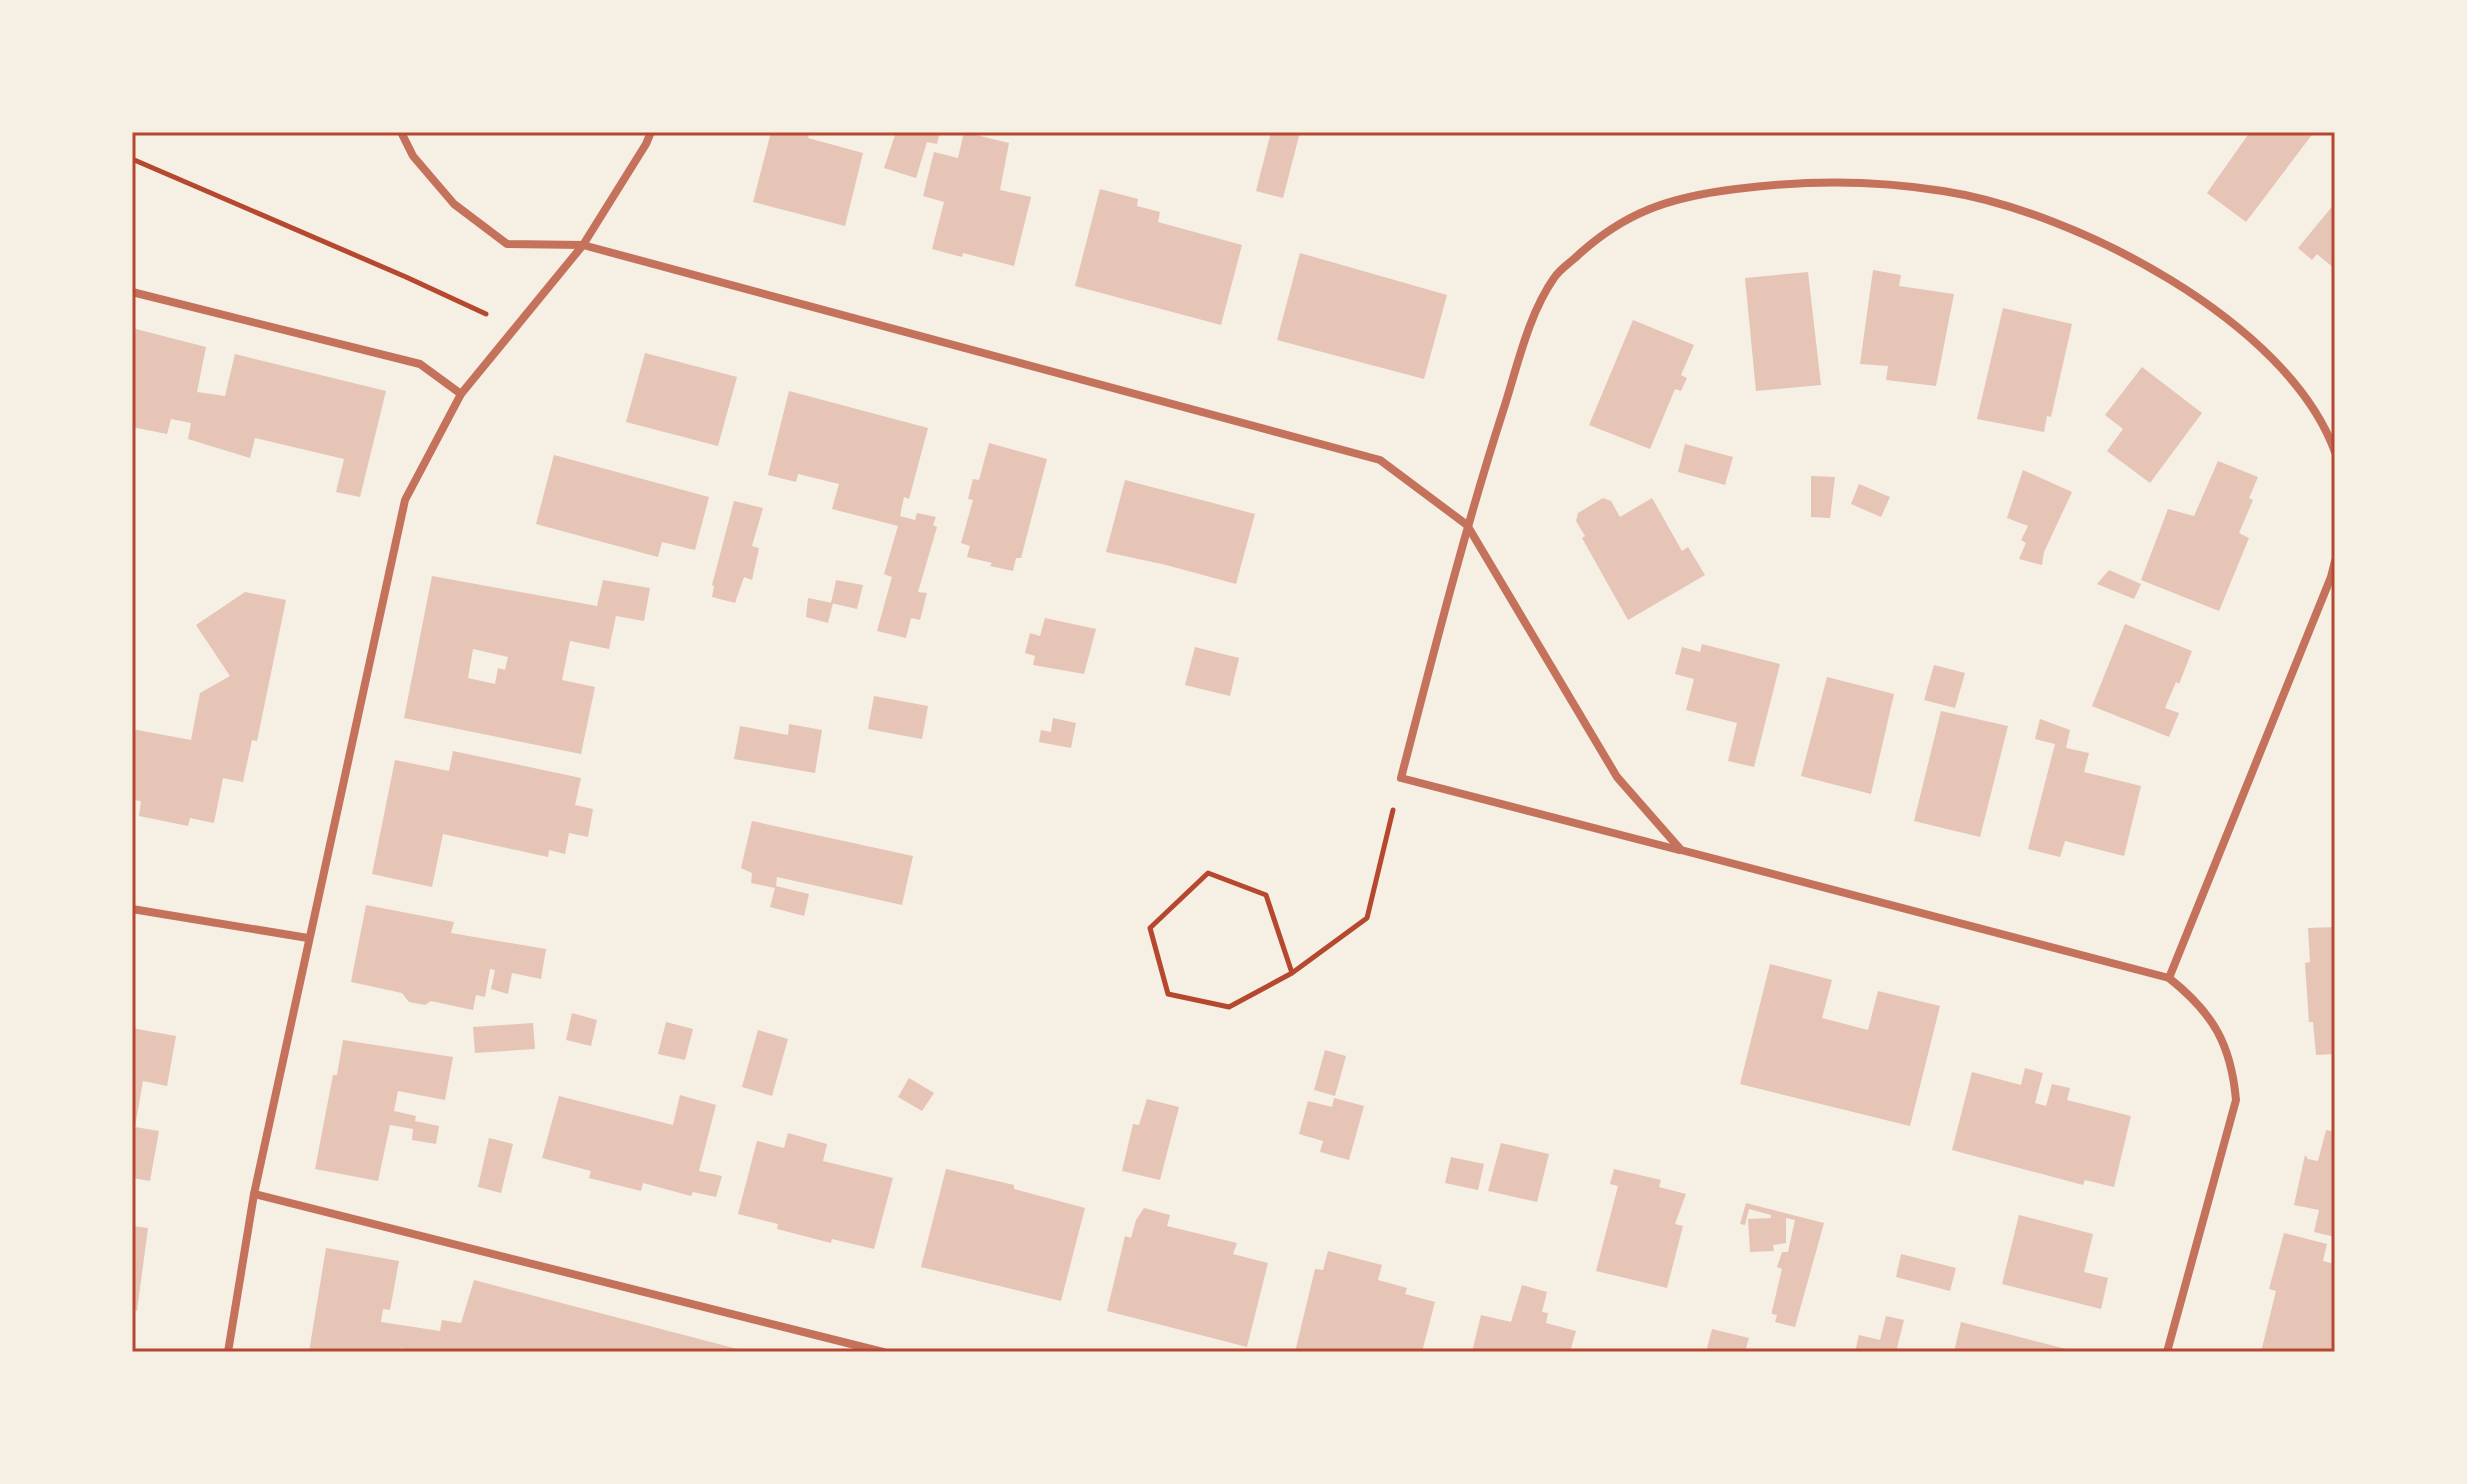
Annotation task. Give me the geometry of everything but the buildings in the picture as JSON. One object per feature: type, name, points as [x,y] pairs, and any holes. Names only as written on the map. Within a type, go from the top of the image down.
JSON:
[{"type":"street","points":[[401,132],[413,156],[454,204],[507,244],[583,245],[1380,460],[1467,525],[1617,777],[1681,850]]},
{"type":"street","points":[[228,1352],[254,1194],[405,500],[461,394],[583,245],[651,132]]},
{"type":"street","points":[[2167,1352],[2236,1100],[2227,1048],[2217,1028],[2188,993],[2169,978],[1401,778],[1467,525],[1527,333],[1555,276],[1598,236],[1652,206],[1718,191],[1787,182],[1877,183],[1946,191],[2004,204],[2124,254],[2210,304],[2260,344],[2308,399],[2335,452]]},
{"type":"street","points":[[132,292],[420,364],[461,394]]},
{"type":"street","points":[[2169,978],[2335,561]]},
{"type":"street","points":[[132,909],[308,938]]},
{"type":"street","points":[[254,1194],[883,1352]]},
{"type":"path","points":[[132,159],[494,318]]},
{"type":"path","points":[[1292,973],[1266,895],[1208,873],[1150,928],[1168,994],[1229,1007],[1292,973],[1367,918],[1401,778]]}]
